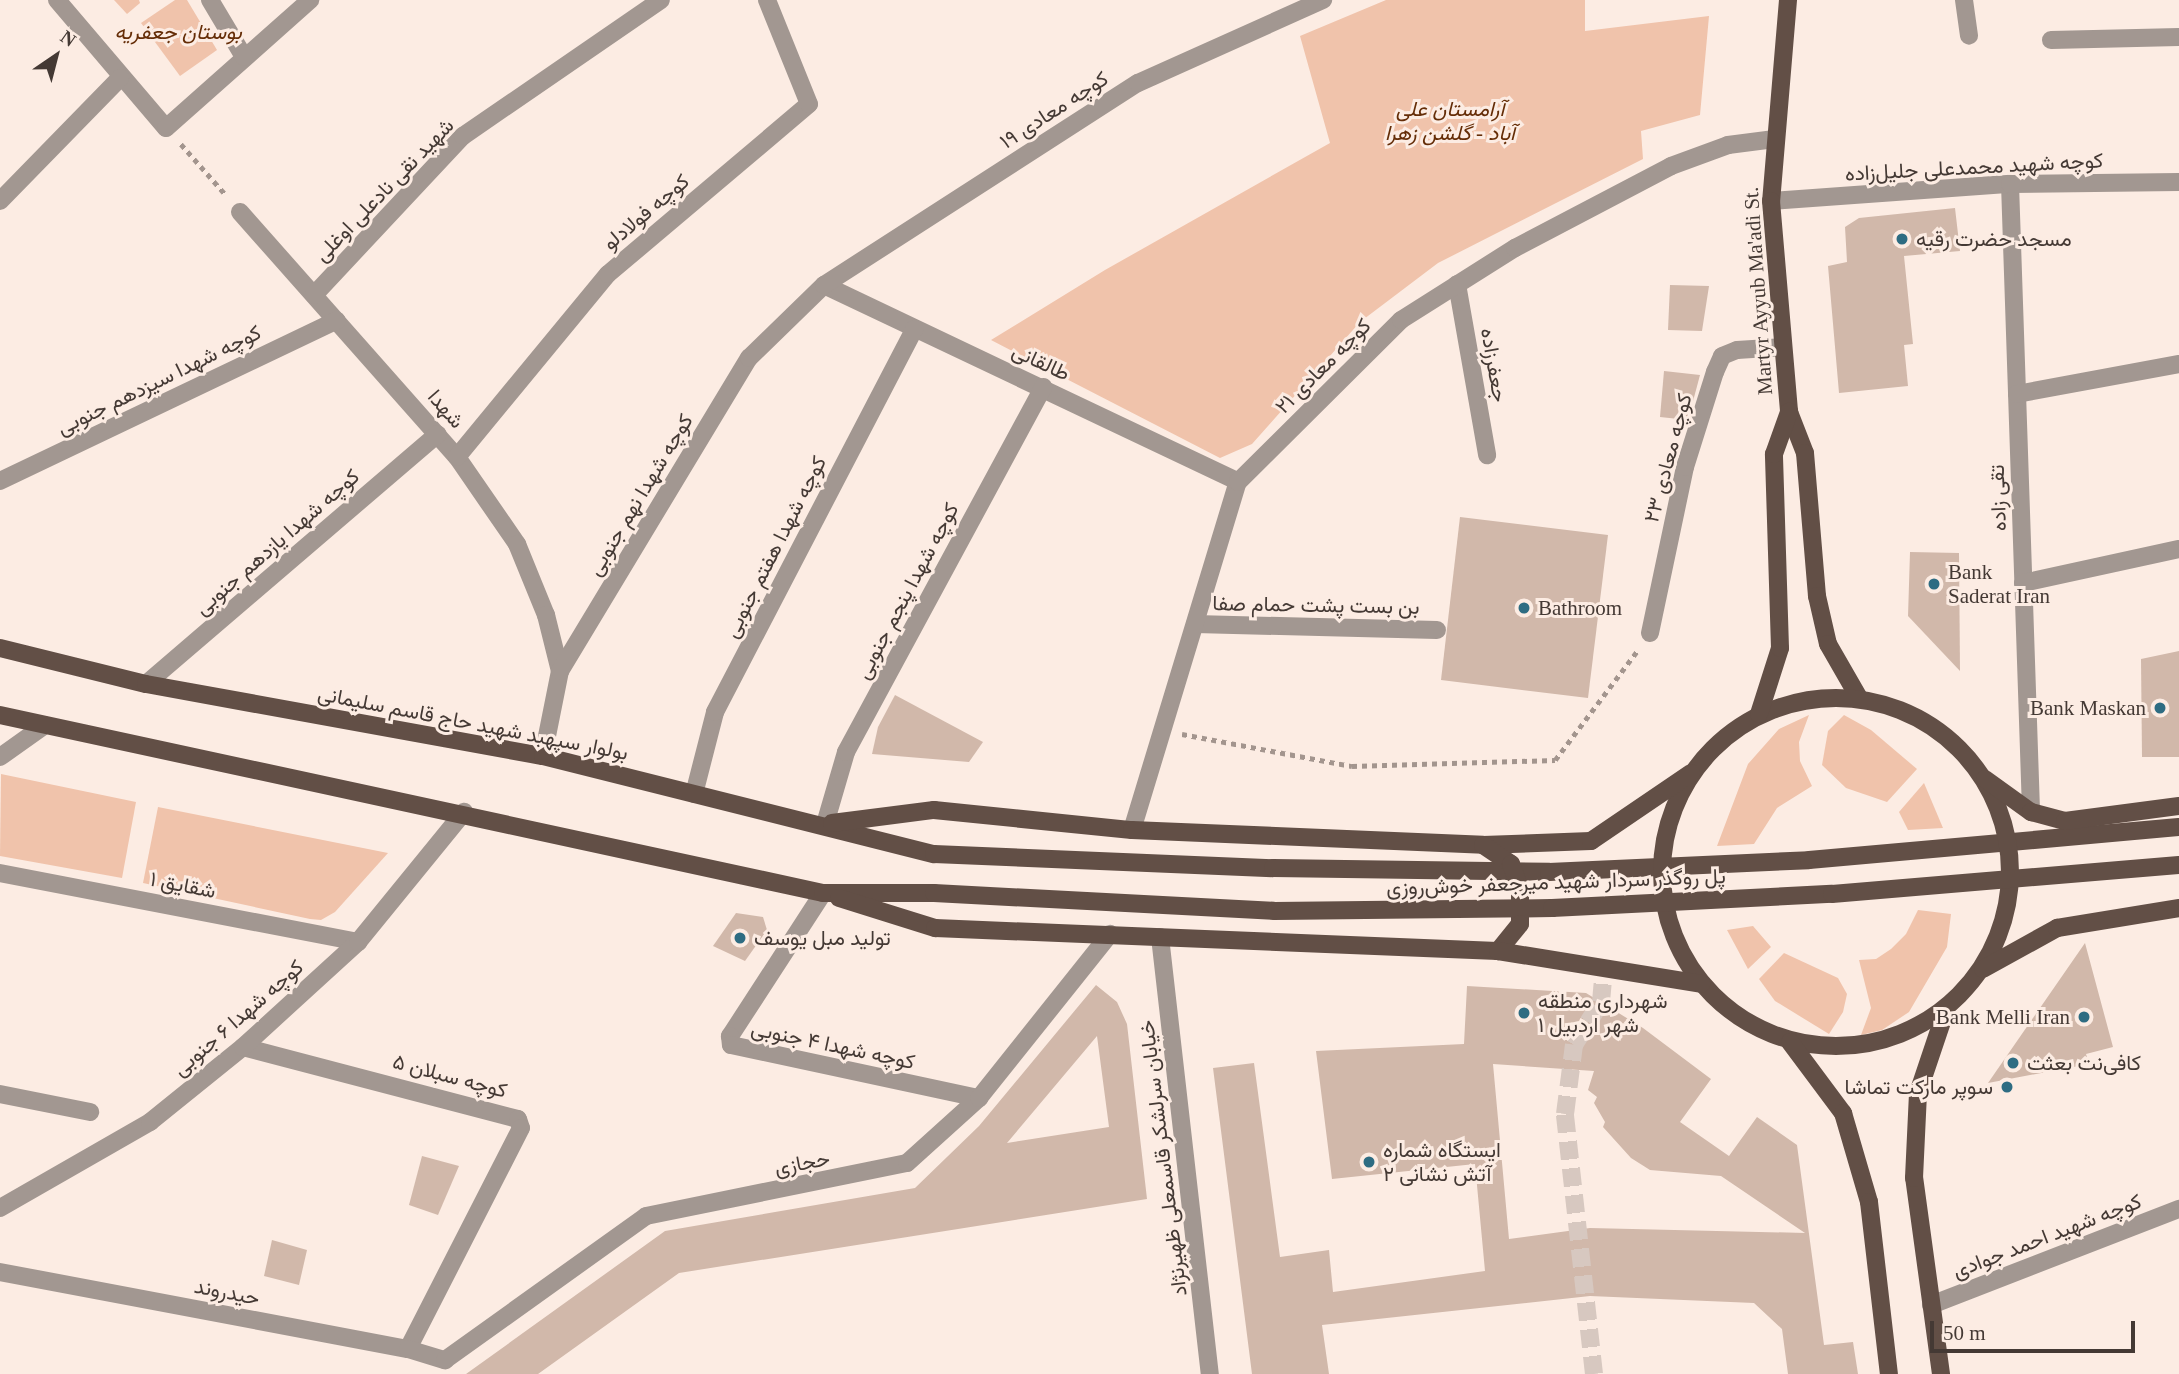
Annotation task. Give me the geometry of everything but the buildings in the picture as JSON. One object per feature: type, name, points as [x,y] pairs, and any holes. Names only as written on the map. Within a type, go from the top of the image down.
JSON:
[{"type":"main road","name":"Martyr Ayyub Ma'adi St.","points":[[1788,0],[1774,139],[1771,201],[1789,412],[1805,453],[1817,596],[1828,644],[1859,698]]},
{"type":"main road","name":"Martyr Ayyub Ma'adi St.","points":[[1759,714],[1780,648],[1774,454],[1789,412]]},
{"type":"main road","name":"بولوار سپهبد شهید حاج قاسم سلیمانی","points":[[0,648],[146,684],[543,756],[825,824],[934,854]]},
{"type":"main road","points":[[825,824],[934,810],[1132,830],[1483,845],[1591,841],[1691,772],[1717,743],[1759,714],[1808,699],[1859,698],[1908,712],[1940,733],[1983,778],[2031,812],[2066,821],[2179,806]]},
{"type":"main road","points":[[0,715],[464,812],[822,893],[935,928],[1498,951],[1700,984]]},
{"type":"main road","points":[[1691,772],[1667,824],[1660,880],[1672,935],[1700,984],[1741,1020],[1790,1042],[1845,1048],[1885,1039],[1946,1010],[1983,969],[2004,924],[2012,874],[2004,824],[1983,778]]},
{"type":"main road","name":"پل روگذر سردار شهید میرجعفر خوش‌روزی","points":[[934,854],[1273,868],[1549,872],[1810,860],[2179,827]]},
{"type":"main road","points":[[1483,845],[1511,864],[1520,889],[1520,924],[1498,951]]},
{"type":"main road","name":"پل روگذر سردار شهید میرجعفر خوش‌روزی","points":[[822,893],[934,892],[1274,911],[1552,908],[1819,895],[2179,865]]},
{"type":"main road","points":[[1983,969],[2057,928],[2179,908]]},
{"type":"main road","points":[[1941,1374],[1914,1178],[1918,1093],[1946,1010]]},
{"type":"main road","points":[[1790,1042],[1843,1113],[1847,1126],[1869,1202],[1889,1374]]},
{"type":"street","points":[[57,0],[120,78],[166,128],[310,0]]},
{"type":"street","points":[[210,0],[244,57]]},
{"type":"street","name":"کوچه فولادلو","points":[[457,457],[608,274],[809,104],[767,0]]},
{"type":"street","name":"کوچه معادی ۱۹","points":[[824,285],[1138,83],[1323,0]]},
{"type":"street","points":[[1964,0],[1969,36]]},
{"type":"street","name":"شهید نقی نادعلی اوغلی","points":[[314,295],[463,136],[652,2]]},
{"type":"street","points":[[2051,40],[2179,37]]},
{"type":"street","points":[[0,201],[120,78]]},
{"type":"street","name":"کوچه معادی ۲۱","points":[[1132,830],[1238,482],[1401,320],[1457,284],[1515,248],[1671,166],[1728,145],[1774,139]]},
{"type":"street","name":"کوچه شهید محمدعلی جلیل‌زاده","points":[[1771,201],[2010,184],[2179,182]]},
{"type":"street","name":"تقی زاده","points":[[2010,184],[2031,812]]},
{"type":"street","name":"شهدا","points":[[240,212],[457,457],[517,544],[546,615],[560,671]]},
{"type":"street","name":"جعفرزاده","points":[[1457,284],[1487,455]]},
{"type":"street","name":"طالقانی","points":[[824,285],[1238,482]]},
{"type":"street","name":"کوچه شهدا نهم جنوبی","points":[[543,756],[560,671],[749,358],[824,285]]},
{"type":"street","name":"کوچه شهدا سیزدهم جنوبی","points":[[0,481],[337,320]]},
{"type":"street","name":"کوچه شهدا هفتم جنوبی","points":[[694,794],[715,712],[914,329]]},
{"type":"street","name":"کوچه معادی ۲۳","points":[[1650,633],[1685,467],[1715,372],[1723,356],[1737,350],[1783,348]]},
{"type":"street","points":[[2017,394],[2179,364]]},
{"type":"street","name":"کوچه شهدا پنجم جنوبی","points":[[825,824],[846,752],[1042,387]]},
{"type":"street","name":"کوچه شهدا یازدهم جنوبی","points":[[146,684],[438,434]]},
{"type":"street","points":[[2023,583],[2179,549]]},
{"type":"street","name":"بن بست پشت حمام صفا","points":[[1195,624],[1437,630]]},
{"type":"street","points":[[0,757],[45,724]]},
{"type":"street","name":"کوچه شهدا ۶ جنوبی","points":[[0,1208],[150,1122],[243,1047],[358,942],[464,812]]},
{"type":"street","name":"شقایق ۱","points":[[0,873],[358,942]]},
{"type":"street","name":"کوچه شهدا ۴ جنوبی","points":[[822,893],[730,1036],[731,1045],[979,1098]]},
{"type":"street","name":"حجازی","points":[[445,1360],[646,1216],[907,1163],[979,1098],[1110,934]]},
{"type":"street","name":"خیابان سرلشکر قاسمعلی ظهیرنژاد","points":[[1160,937],[1210,1374]]},
{"type":"street","name":"کوچه سبلان ۵","points":[[243,1047],[518,1119],[522,1128],[408,1349]]},
{"type":"street","points":[[0,1094],[90,1112]]},
{"type":"street","name":"کوچه شهید احمد جوادی","points":[[1931,1305],[2179,1209]]},
{"type":"street","name":"حیدروند","points":[[0,1272],[408,1349],[445,1360]]},
{"type":"path","points":[[166,128],[240,212]]},
{"type":"path","points":[[1162,731],[1352,766],[1555,760],[1650,633]]},
{"type":"green space","points":[[114,0],[139,0],[140,3],[127,14]]},
{"type":"green space","name":"بوستان جعفریه","points":[[175,0],[187,0],[217,50],[180,76],[141,23]]},
{"type":"green space","name":"آرامستان علی آباد - گلشن زهرا","points":[[1386,0],[1585,0],[1585,31],[1709,16],[1700,115],[1641,131],[1643,159],[1438,263],[1360,322],[1252,444],[1220,458],[991,340],[1105,270],[1330,143],[1300,36]]},
{"type":"green space","points":[[1809,715],[1799,742],[1800,761],[1812,786],[1777,808],[1754,844],[1717,846],[1748,764],[1779,729]]},
{"type":"green space","points":[[1844,715],[1871,730],[1917,769],[1887,802],[1846,788],[1822,765],[1828,731]]},
{"type":"green space","points":[[1,774],[136,802],[122,878],[0,856]]},
{"type":"green space","points":[[1924,783],[1943,828],[1908,830],[1899,812]]},
{"type":"green space","points":[[158,807],[388,853],[335,912],[321,920],[310,919],[143,883]]},
{"type":"green space","points":[[1918,910],[1951,914],[1947,947],[1909,1012],[1882,1030],[1861,1035],[1871,1008],[1859,960],[1876,959],[1891,949],[1906,934]]},
{"type":"green space","points":[[1753,926],[1771,947],[1748,969],[1727,930]]},
{"type":"green space","points":[[1784,953],[1838,978],[1847,994],[1843,1012],[1829,1034],[1775,1001],[1759,979]]},
{"type":"tunnel","points":[[1594,1374],[1565,1114],[1574,1045],[1601,1002],[1604,966]]},
{"type":"place","name":"مسجد حضرت رقیه","points":[[1902,239]]},
{"type":"place","name":"Bank Saderat Iran","points":[[1934,584]]},
{"type":"place","name":"Bathroom","points":[[1524,608]]},
{"type":"place","name":"Bank Maskan","points":[[2160,708]]},
{"type":"place","name":"تولید مبل یوسف","points":[[740,938]]},
{"type":"place","name":"شهرداری منطقه ۱ شهر اردبیل","points":[[1524,1013]]},
{"type":"place","name":"Bank Melli Iran","points":[[2084,1017]]},
{"type":"place","name":"کافی‌نت بعثت","points":[[2013,1063]]},
{"type":"place","name":"سوپر مارکت تماشا","points":[[2007,1087]]},
{"type":"place","name":"ایستگاه شماره ۲ آتش نشانی","points":[[1369,1162]]}]
